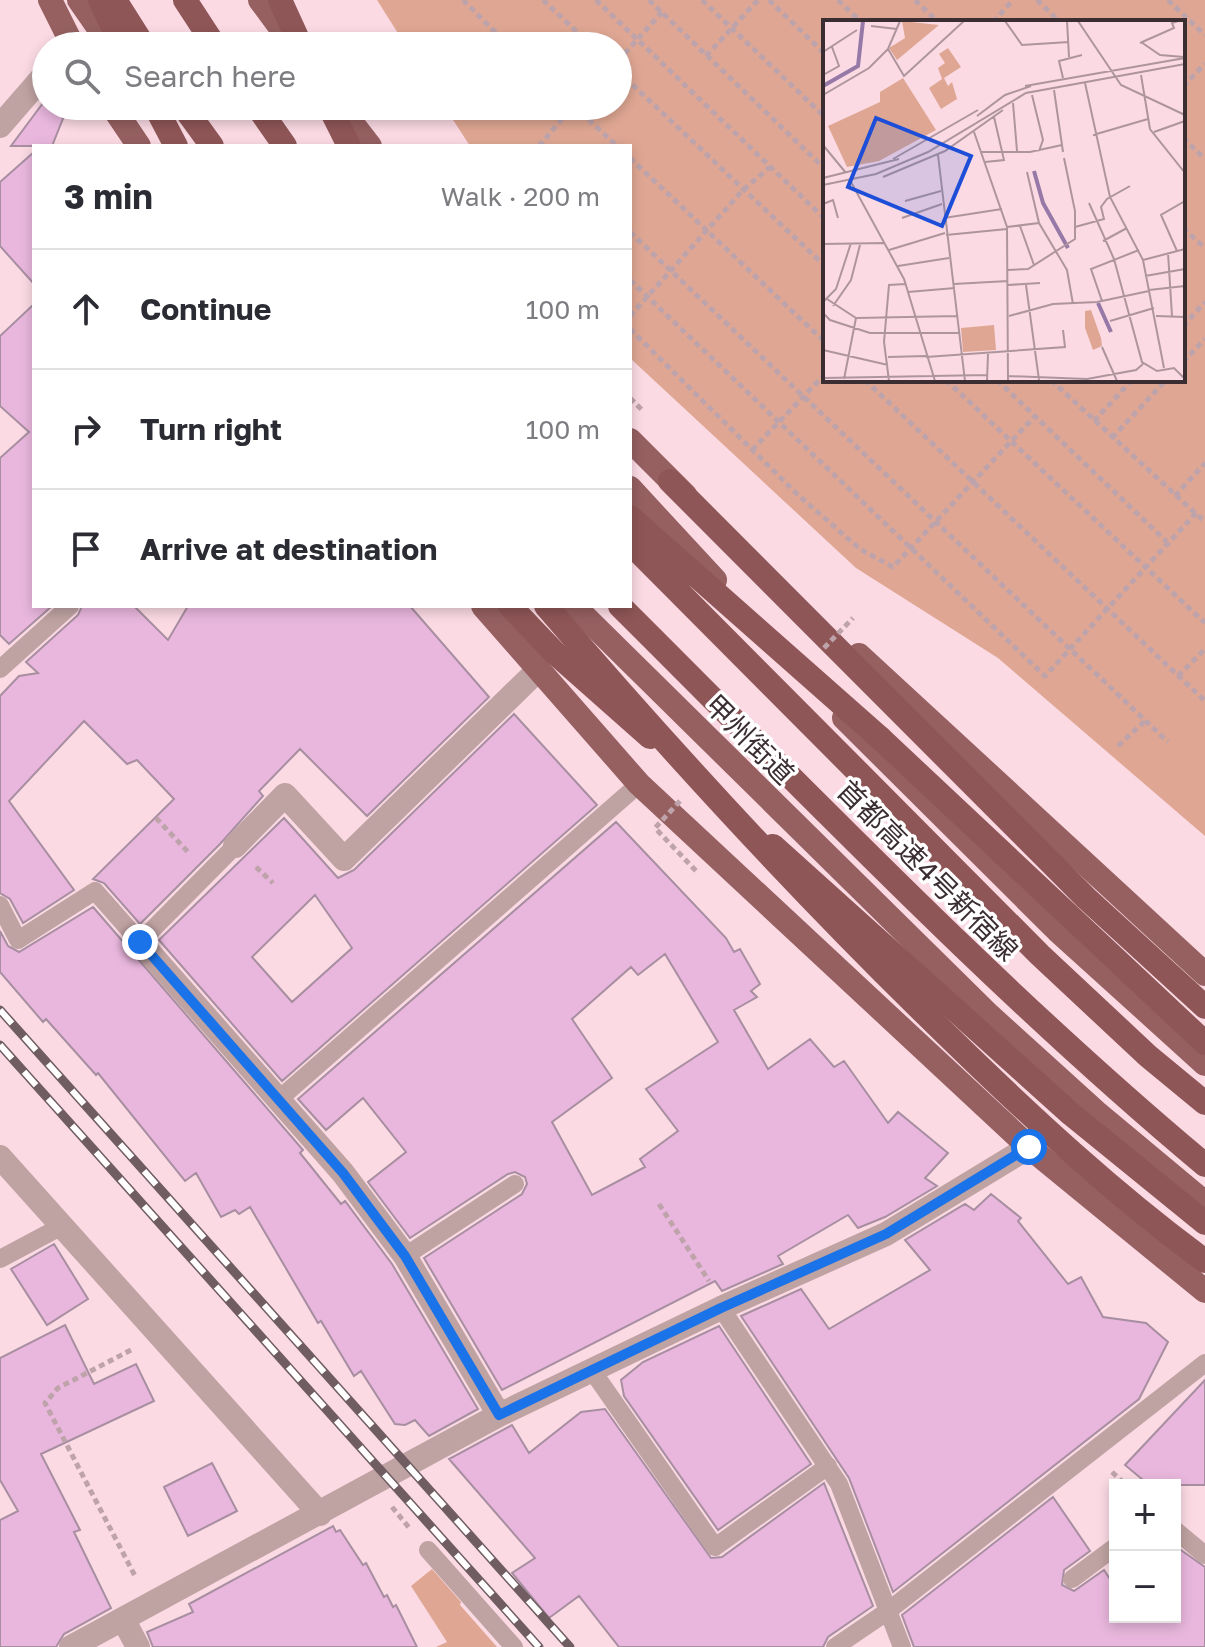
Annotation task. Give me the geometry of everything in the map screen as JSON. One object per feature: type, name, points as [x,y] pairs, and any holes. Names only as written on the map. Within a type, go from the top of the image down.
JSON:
[{"type":"highway","points":[[50,0],[65,32]]},
{"type":"highway","points":[[115,0],[135,32]]},
{"type":"highway","points":[[185,0],[206,32]]},
{"type":"highway","points":[[250,0],[271,32]]},
{"type":"highway","points":[[260,0],[284,32]]},
{"type":"highway","points":[[280,0],[295,32]]},
{"type":"highway","points":[[90,6],[104,32]]},
{"type":"highway","points":[[90,6],[111,32]]},
{"type":"highway","points":[[121,120],[138,144]]},
{"type":"highway","points":[[162,120],[175,144]]},
{"type":"highway","points":[[164,120],[182,144]]},
{"type":"highway","points":[[193,120],[211,144]]},
{"type":"highway","points":[[267,120],[284,144]]},
{"type":"highway","points":[[328,120],[346,144]]},
{"type":"highway","points":[[335,120],[346,144]]},
{"type":"highway","points":[[350,120],[368,144]]},
{"type":"highway","points":[[632,442],[1086,898],[1205,1007]]},
{"type":"highway","points":[[670,481],[1205,974]]},
{"type":"highway","points":[[632,490],[871,747],[1058,931],[1205,1064]]},
{"type":"highway","points":[[632,519],[880,738],[1205,1043]]},
{"type":"highway","name":"首都高速4号新宿線","points":[[632,545],[1040,955],[1148,1056],[1205,1103]]},
{"type":"highway","points":[[485,608],[639,784],[1029,1147],[1205,1291]]},
{"type":"highway","points":[[512,608],[554,652],[1071,1114],[1205,1223]]},
{"type":"highway","points":[[548,608],[660,738],[859,950],[1045,1129],[1205,1261]]},
{"type":"highway","name":"甲州街道","points":[[576,608],[989,1015],[1096,1112],[1205,1203]]},
{"type":"highway","name":"首都高速4号新宿線","points":[[622,608],[1008,990],[1115,1090],[1205,1165]]},
{"type":"street","points":[[77,32],[90,6]]},
{"type":"street","points":[[0,126],[32,89]]},
{"type":"street","points":[[235,846],[285,795],[344,859],[537,671]]},
{"type":"street","points":[[140,942],[343,1173],[405,1256],[499,1415]]},
{"type":"street","points":[[71,1647],[499,1415],[721,1308],[886,1234],[1029,1147]]},
{"type":"street","points":[[0,1157],[320,1514]]},
{"type":"street","points":[[123,1619],[138,1647]]},
{"type":"lane","points":[[0,669],[68,608]]},
{"type":"lane","points":[[278,1100],[639,784]]},
{"type":"lane","points":[[0,905],[18,940],[95,891],[140,942],[235,846]]},
{"type":"lane","points":[[405,1256],[515,1184]]},
{"type":"lane","points":[[0,1259],[62,1226]]},
{"type":"lane","points":[[721,1308],[839,1484],[902,1647]]},
{"type":"lane","points":[[835,1647],[888,1611],[1205,1363]]},
{"type":"lane","points":[[591,1369],[715,1547],[828,1466]]},
{"type":"lane","points":[[1181,1535],[1205,1555]]},
{"type":"lane","points":[[428,1550],[514,1647]]},
{"type":"lane","points":[[1072,1579],[1110,1551]]},
{"type":"path","points":[[463,0],[495,32]]},
{"type":"path","points":[[543,0],[577,32]]},
{"type":"path","points":[[596,0],[630,32]]},
{"type":"path","points":[[649,0],[823,167]]},
{"type":"path","points":[[702,0],[823,115]]},
{"type":"path","points":[[706,56],[758,0]]},
{"type":"path","points":[[769,0],[823,52]]},
{"type":"path","points":[[838,0],[859,20]]},
{"type":"path","points":[[915,0],[936,20]]},
{"type":"path","points":[[995,20],[1013,0]]},
{"type":"path","points":[[1037,0],[1058,20]]},
{"type":"path","points":[[1168,0],[1205,35]]},
{"type":"path","points":[[632,45],[662,12]]},
{"type":"path","points":[[632,34],[823,217]]},
{"type":"path","points":[[1185,84],[1205,64]]},
{"type":"path","points":[[632,84],[823,264]]},
{"type":"path","points":[[541,144],[561,120]]},
{"type":"path","points":[[588,120],[615,144]]},
{"type":"path","points":[[1185,140],[1205,159]]},
{"type":"path","points":[[632,160],[823,340]]},
{"type":"path","points":[[632,314],[743,190],[770,167]]},
{"type":"path","points":[[1185,230],[1205,248]]},
{"type":"path","points":[[632,234],[1168,742]]},
{"type":"path","points":[[632,282],[1045,676],[1197,512]]},
{"type":"path","points":[[1185,324],[1205,302]]},
{"type":"path","points":[[632,331],[752,450],[860,549],[893,567],[1013,443],[1035,416]]},
{"type":"path","points":[[1185,360],[1205,339]]},
{"type":"path","points":[[752,450],[823,376]]},
{"type":"path","points":[[867,382],[1205,701]]},
{"type":"path","points":[[948,382],[1205,623]]},
{"type":"path","points":[[999,382],[1167,542]]},
{"type":"path","points":[[1053,382],[1205,522]]},
{"type":"path","points":[[1094,421],[1130,382]]},
{"type":"path","points":[[1112,438],[1164,382]]},
{"type":"path","points":[[1175,496],[1205,463]]},
{"type":"path","points":[[1178,676],[1205,649]]},
{"type":"path","points":[[1118,746],[1146,720]]},
{"type":"path","points":[[156,818],[207,872]]},
{"type":"path","points":[[659,1204],[718,1293],[721,1308]]},
{"type":"path","points":[[151,1605],[45,1403],[58,1388],[160,1334]]},
{"type":"path","points":[[365,1489],[385,1499],[428,1550]]},
{"type":"shaded area","points":[[377,0],[1205,0],[1205,836],[998,658],[856,568],[632,360],[632,144],[469,144],[453,120],[632,120],[632,32],[397,32]]},
{"type":"shaded area","points":[[432,1569],[497,1647],[436,1647],[447,1642],[411,1586]]},
{"type":"building","points":[[32,118],[62,120],[53,144],[11,146]]},
{"type":"building","points":[[32,154],[32,282],[0,246],[0,182]]},
{"type":"building","points":[[32,306],[32,608],[50,608],[9,644],[0,635],[0,458],[29,432],[0,406],[0,336]]},
{"type":"building","points":[[81,608],[136,608],[168,640],[187,608],[412,608],[489,697],[367,816],[300,749],[259,791],[263,796],[220,844],[140,924],[104,883],[93,879],[174,799],[137,760],[127,764],[84,721],[9,801],[74,890],[23,923],[10,899],[0,893],[0,696],[19,676],[38,673],[26,662],[78,615]]},
{"type":"building","points":[[514,714],[597,805],[282,1081],[159,940],[284,818],[338,878],[354,870]],"holes":[[[315,895],[352,948],[292,1002],[252,957]]]},
{"type":"building","points":[[616,822],[726,938],[734,952],[740,949],[760,984],[751,991],[757,997],[734,1010],[768,1069],[810,1039],[834,1067],[844,1061],[888,1123],[898,1112],[948,1153],[925,1178],[937,1186],[885,1217],[858,1228],[848,1215],[778,1256],[783,1264],[722,1291],[715,1281],[502,1390],[424,1258],[522,1194],[527,1184],[525,1177],[515,1172],[508,1174],[410,1238],[368,1182],[406,1152],[363,1098],[326,1130],[298,1099]],"holes":[[[665,954],[718,1042],[646,1089],[678,1131],[640,1159],[645,1167],[592,1195],[552,1122],[612,1078],[572,1019],[631,967],[638,975]]]},
{"type":"building","points":[[93,907],[303,1150],[300,1153],[341,1204],[345,1201],[392,1264],[478,1409],[429,1436],[415,1420],[405,1425],[395,1424],[361,1371],[354,1376],[321,1321],[318,1323],[250,1207],[239,1214],[235,1210],[221,1217],[196,1173],[185,1181],[98,1073],[96,1075],[46,1019],[43,1022],[0,972],[0,931],[8,946],[19,952]]},
{"type":"building","points":[[991,1194],[1021,1218],[1018,1221],[1068,1284],[1081,1277],[1103,1317],[1146,1323],[1168,1342],[1139,1399],[893,1592],[849,1478],[741,1316],[801,1289],[829,1329],[930,1270],[905,1240],[965,1204],[974,1210]]},
{"type":"building","points":[[54,1244],[88,1299],[47,1325],[11,1269]]},
{"type":"building","points":[[65,1325],[94,1384],[136,1364],[154,1401],[41,1454],[80,1530],[74,1532],[111,1608],[64,1634],[56,1647],[0,1647],[0,1520],[18,1511],[0,1480],[0,1358]]},
{"type":"building","points":[[719,1326],[811,1464],[718,1530],[624,1396],[621,1380],[643,1362]]},
{"type":"building","points":[[1205,1380],[1205,1485],[1181,1485],[1181,1479],[1142,1479],[1125,1465]]},
{"type":"building","points":[[605,1409],[711,1558],[722,1557],[824,1483],[873,1606],[828,1637],[823,1647],[619,1647],[579,1596],[549,1618],[512,1573],[535,1558],[449,1459],[512,1425],[529,1453],[581,1412]]},
{"type":"building","points":[[212,1463],[237,1511],[188,1536],[164,1487]]},
{"type":"building","points":[[1053,1497],[1090,1551],[1064,1570],[1062,1585],[1074,1591],[1104,1570],[1109,1578],[1109,1623],[1181,1623],[1181,1550],[1205,1567],[1205,1647],[914,1647],[902,1615]]},
{"type":"building","points":[[333,1526],[336,1532],[340,1530],[363,1565],[366,1563],[384,1597],[387,1595],[393,1607],[396,1605],[417,1647],[153,1647],[147,1632],[193,1612],[189,1604]]},
{"type":"railway","points":[[0,1010],[570,1647]]},
{"type":"railway","points":[[0,1045],[539,1647]]},
{"type":"route","points":[[140,942],[343,1173],[405,1256],[499,1415],[721,1308],[886,1234],[1029,1147]]}]
